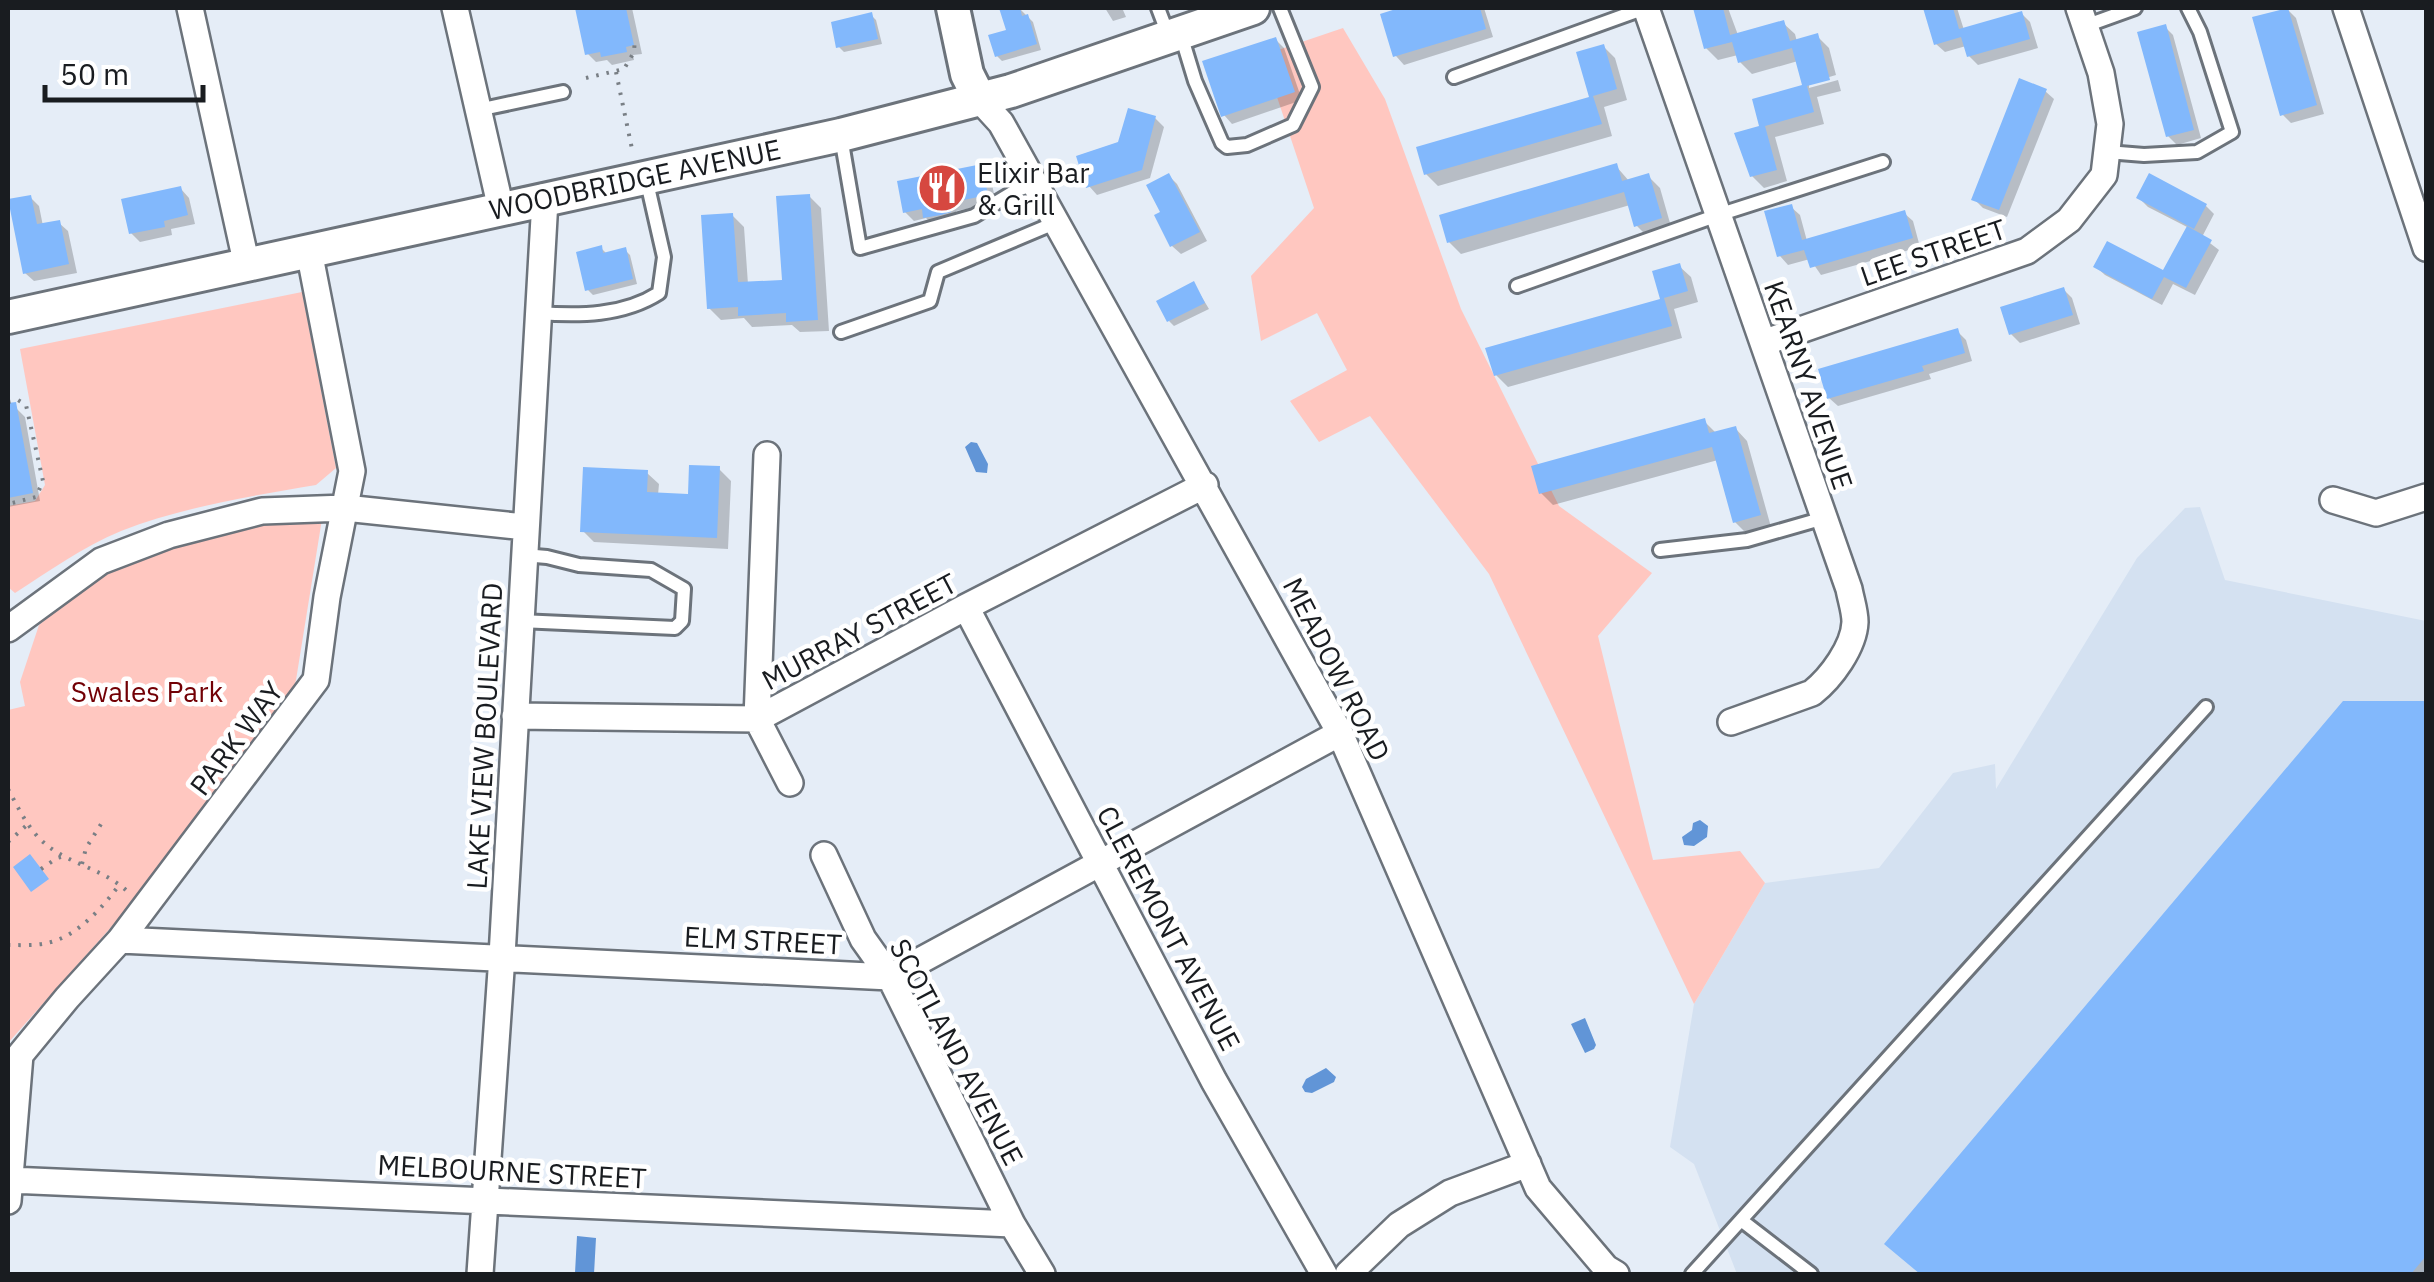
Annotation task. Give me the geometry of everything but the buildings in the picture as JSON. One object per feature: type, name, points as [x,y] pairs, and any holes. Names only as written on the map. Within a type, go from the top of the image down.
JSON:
[{"type":"main road","points":[[953,8],[967,74],[980,100]]},
{"type":"main road","name":"WOODBRIDGE AVENUE","points":[[8,316],[545,200],[639,163],[841,134],[980,100],[1169,26],[1252,8]]},
{"type":"street","points":[[190,8],[247,266]]},
{"type":"street","points":[[455,8],[501,209]]},
{"type":"street","name":"KEARNY AVENUE","points":[[1645,8],[1824,518],[1855,618],[1854,630],[1838,664],[1812,694],[1731,722]]},
{"type":"street","points":[[2346,8],[2417,192],[2426,248]]},
{"type":"street","name":"LEE STREET","points":[[1763,344],[2027,251],[2069,220],[2104,175],[2110,124],[2101,73],[2082,17]]},
{"type":"street","name":"MEADOW ROAD","points":[[980,100],[1001,123],[1340,733],[1538,1188],[1606,1268],[1616,1274]]},
{"type":"street","name":"LAKE VIEW BOULEVARD","points":[[480,1274],[545,200]]},
{"type":"street","name":"PARK WAY","points":[[9,1190],[20,1055],[120,940],[316,680],[327,596],[352,471],[309,252]]},
{"type":"street","points":[[766,455],[757,720],[790,783]]},
{"type":"street","name":"MURRAY STREET","points":[[515,716],[757,720],[1205,485]]},
{"type":"street","points":[[2333,500],[2376,513],[2426,497]]},
{"type":"street","points":[[8,629],[101,561],[169,535],[262,511],[345,508],[524,528]]},
{"type":"street","name":"CLEREMONT AVENUE","points":[[966,607],[1214,1080],[1324,1274]]},
{"type":"street","points":[[890,978],[1340,733]]},
{"type":"street","name":"SCOTLAND AVENUE","points":[[824,855],[863,940],[890,978],[1012,1224],[1042,1274]]},
{"type":"street","name":"ELM STREET","points":[[120,940],[890,978]]},
{"type":"street","points":[[1348,1274],[1400,1225],[1450,1192],[1528,1164]]},
{"type":"street","name":"MELBOURNE STREET","points":[[9,1190],[484,1200],[1012,1224]]},
{"type":"lane","points":[[1169,26],[1222,143],[1247,145],[1293,125],[1312,86],[1280,8]]},
{"type":"lane","points":[[1454,78],[1645,8]]},
{"type":"lane","points":[[2082,17],[2135,8]]},
{"type":"lane","points":[[2107,152],[2197,152],[2232,132],[2200,32],[2188,8]]},
{"type":"lane","points":[[478,110],[563,92]]},
{"type":"lane","points":[[841,134],[860,248],[974,216],[1017,190],[1035,184]]},
{"type":"lane","points":[[1517,286],[1882,162]]},
{"type":"lane","points":[[538,312],[589,314],[619,310],[659,293],[664,257],[639,163]]},
{"type":"lane","points":[[841,332],[930,301],[938,272],[1057,222]]},
{"type":"lane","points":[[1660,550],[1747,540],[1824,518]]},
{"type":"lane","points":[[520,621],[675,628],[682,621],[684,589],[650,570],[523,556]]},
{"type":"lane","points":[[1692,1274],[2206,708]]},
{"type":"lane","points":[[1741,1220],[1811,1274]]},
{"type":"path","points":[[586,78],[616,72],[630,62],[635,38]]},
{"type":"path","points":[[616,72],[639,163]]},
{"type":"path","points":[[8,402],[18,400],[26,404],[43,481],[36,497],[8,504]]},
{"type":"path","points":[[8,789],[42,841],[120,884],[136,900]]},
{"type":"path","points":[[82,864],[86,848],[103,821]]},
{"type":"path","points":[[8,841],[28,824]]},
{"type":"path","points":[[41,869],[65,856]]},
{"type":"path","points":[[8,946],[60,939],[88,919],[120,884]]},
{"type":"shaded area","points":[[2200,507],[2225,580],[2426,621],[2426,1274],[1737,1274],[1694,1164],[1670,1147],[1694,1004],[1765,883],[1879,868],[1953,773],[1995,764],[1996,789],[2137,558],[2185,508]]},
{"type":"green space","points":[[1343,28],[1385,99],[1461,309],[1559,506],[1652,573],[1598,636],[1653,860],[1740,851],[1765,883],[1694,1004],[1489,574],[1370,416],[1319,442],[1290,401],[1347,370],[1317,313],[1261,341],[1251,276],[1314,208],[1263,55]]},
{"type":"green space","points":[[302,292],[336,468],[316,485],[193,509],[121,531],[15,593],[8,587],[8,506],[35,501],[45,485],[20,349]]},
{"type":"green space","name":"Swales Park","points":[[322,519],[291,696],[146,888],[8,1043],[8,710],[25,706],[20,682],[39,625],[107,568],[250,521]]},
{"type":"water","points":[[977,443],[988,464],[987,473],[976,472],[965,447]]},
{"type":"water","points":[[1700,820],[1708,826],[1707,837],[1694,846],[1684,845],[1682,837]]},
{"type":"water","points":[[1585,1018],[1596,1045],[1585,1053],[1571,1024]]},
{"type":"water","points":[[1326,1068],[1336,1077],[1334,1082],[1312,1093],[1305,1092],[1302,1087],[1306,1079]]},
{"type":"water","points":[[577,1236],[596,1238],[594,1274],[575,1273]]},
{"type":"place","name":"Elixir Bar & Grill","points":[[942,188]]}]
